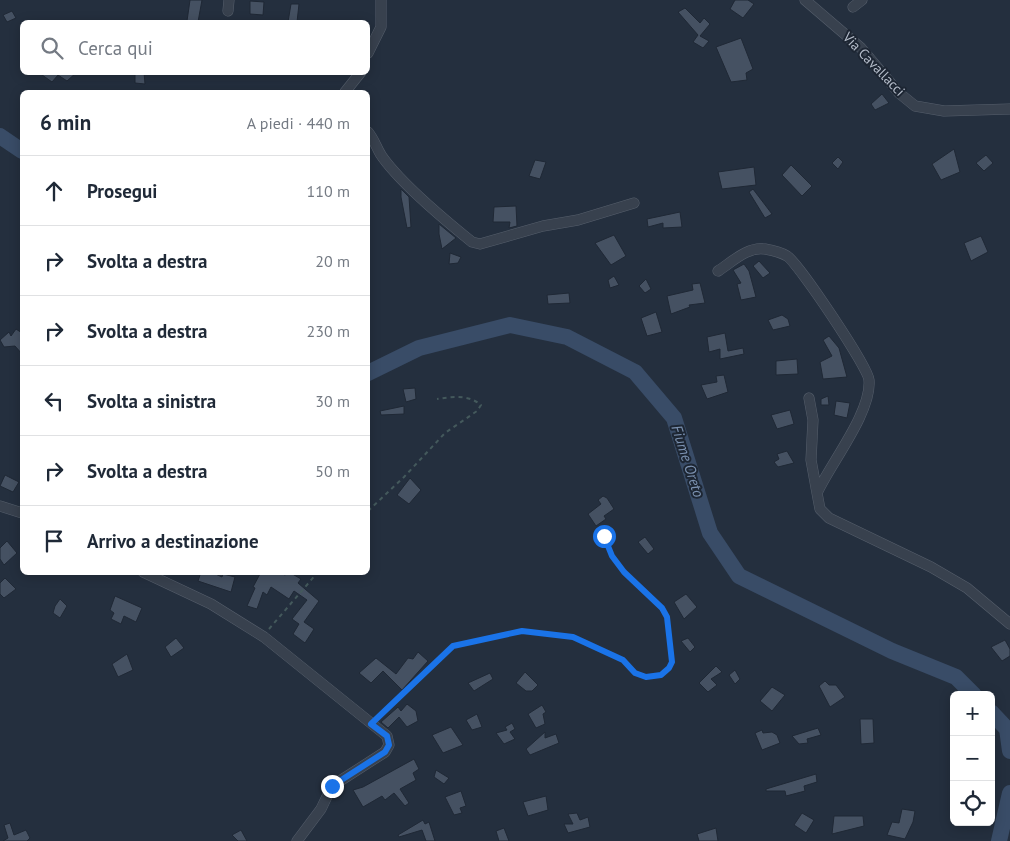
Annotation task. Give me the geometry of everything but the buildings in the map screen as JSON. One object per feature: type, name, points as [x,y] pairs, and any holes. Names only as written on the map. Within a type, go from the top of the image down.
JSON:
[{"type":"street","points":[[228,11],[229,0]]},
{"type":"street","points":[[370,49],[381,27],[381,0]]},
{"type":"street","name":"Via Cavallacci","points":[[805,0],[861,48],[899,92],[915,106],[944,112],[1010,109]]},
{"type":"street","points":[[853,7],[862,0]]},
{"type":"street","points":[[347,90],[359,75]]},
{"type":"street","points":[[370,134],[375,140],[380,154],[398,175],[472,242],[480,244],[543,226],[578,220],[634,203]]},
{"type":"street","points":[[718,271],[754,249],[766,249],[787,256],[801,270],[841,331],[869,380],[864,411],[817,494]]},
{"type":"street","points":[[809,398],[813,420],[811,460],[820,509],[829,518],[931,567],[967,588],[1010,624]]},
{"type":"street","points":[[0,506],[20,512]]},
{"type":"street","points":[[149,575],[211,604],[263,636],[387,736],[389,745],[385,752],[332,786],[320,809],[297,841]]},
{"type":"path","points":[[370,509],[404,477],[445,433],[477,411],[480,405],[467,398],[454,396],[437,399]]},
{"type":"path","points":[[371,724],[453,646],[522,631],[573,637],[623,660],[635,673],[646,677],[661,675],[669,668],[672,662],[667,617],[662,608],[624,572],[612,556],[604,536]]},
{"type":"path","points":[[263,636],[315,575]]},
{"type":"waterway","name":"Fiume Oreto","points":[[0,136],[20,150]]},
{"type":"waterway","name":"Fiume Oreto","points":[[370,372],[419,348],[510,325],[567,337],[635,372],[674,418],[710,533],[739,576],[892,651],[956,677],[970,691]]},
{"type":"waterway","name":"Fiume Oreto","points":[[995,716],[1007,729],[1010,751]]},
{"type":"waterway","name":"Fiume Oreto","points":[[999,841],[1010,793]]},
{"type":"route","points":[[332,786],[385,752],[389,745],[387,736],[371,724],[427,668],[453,646],[522,631],[552,633],[573,637],[623,660],[635,673],[646,677],[661,675],[669,668],[672,662],[671,639],[667,617],[662,608],[624,572],[612,556],[604,536]]}]
